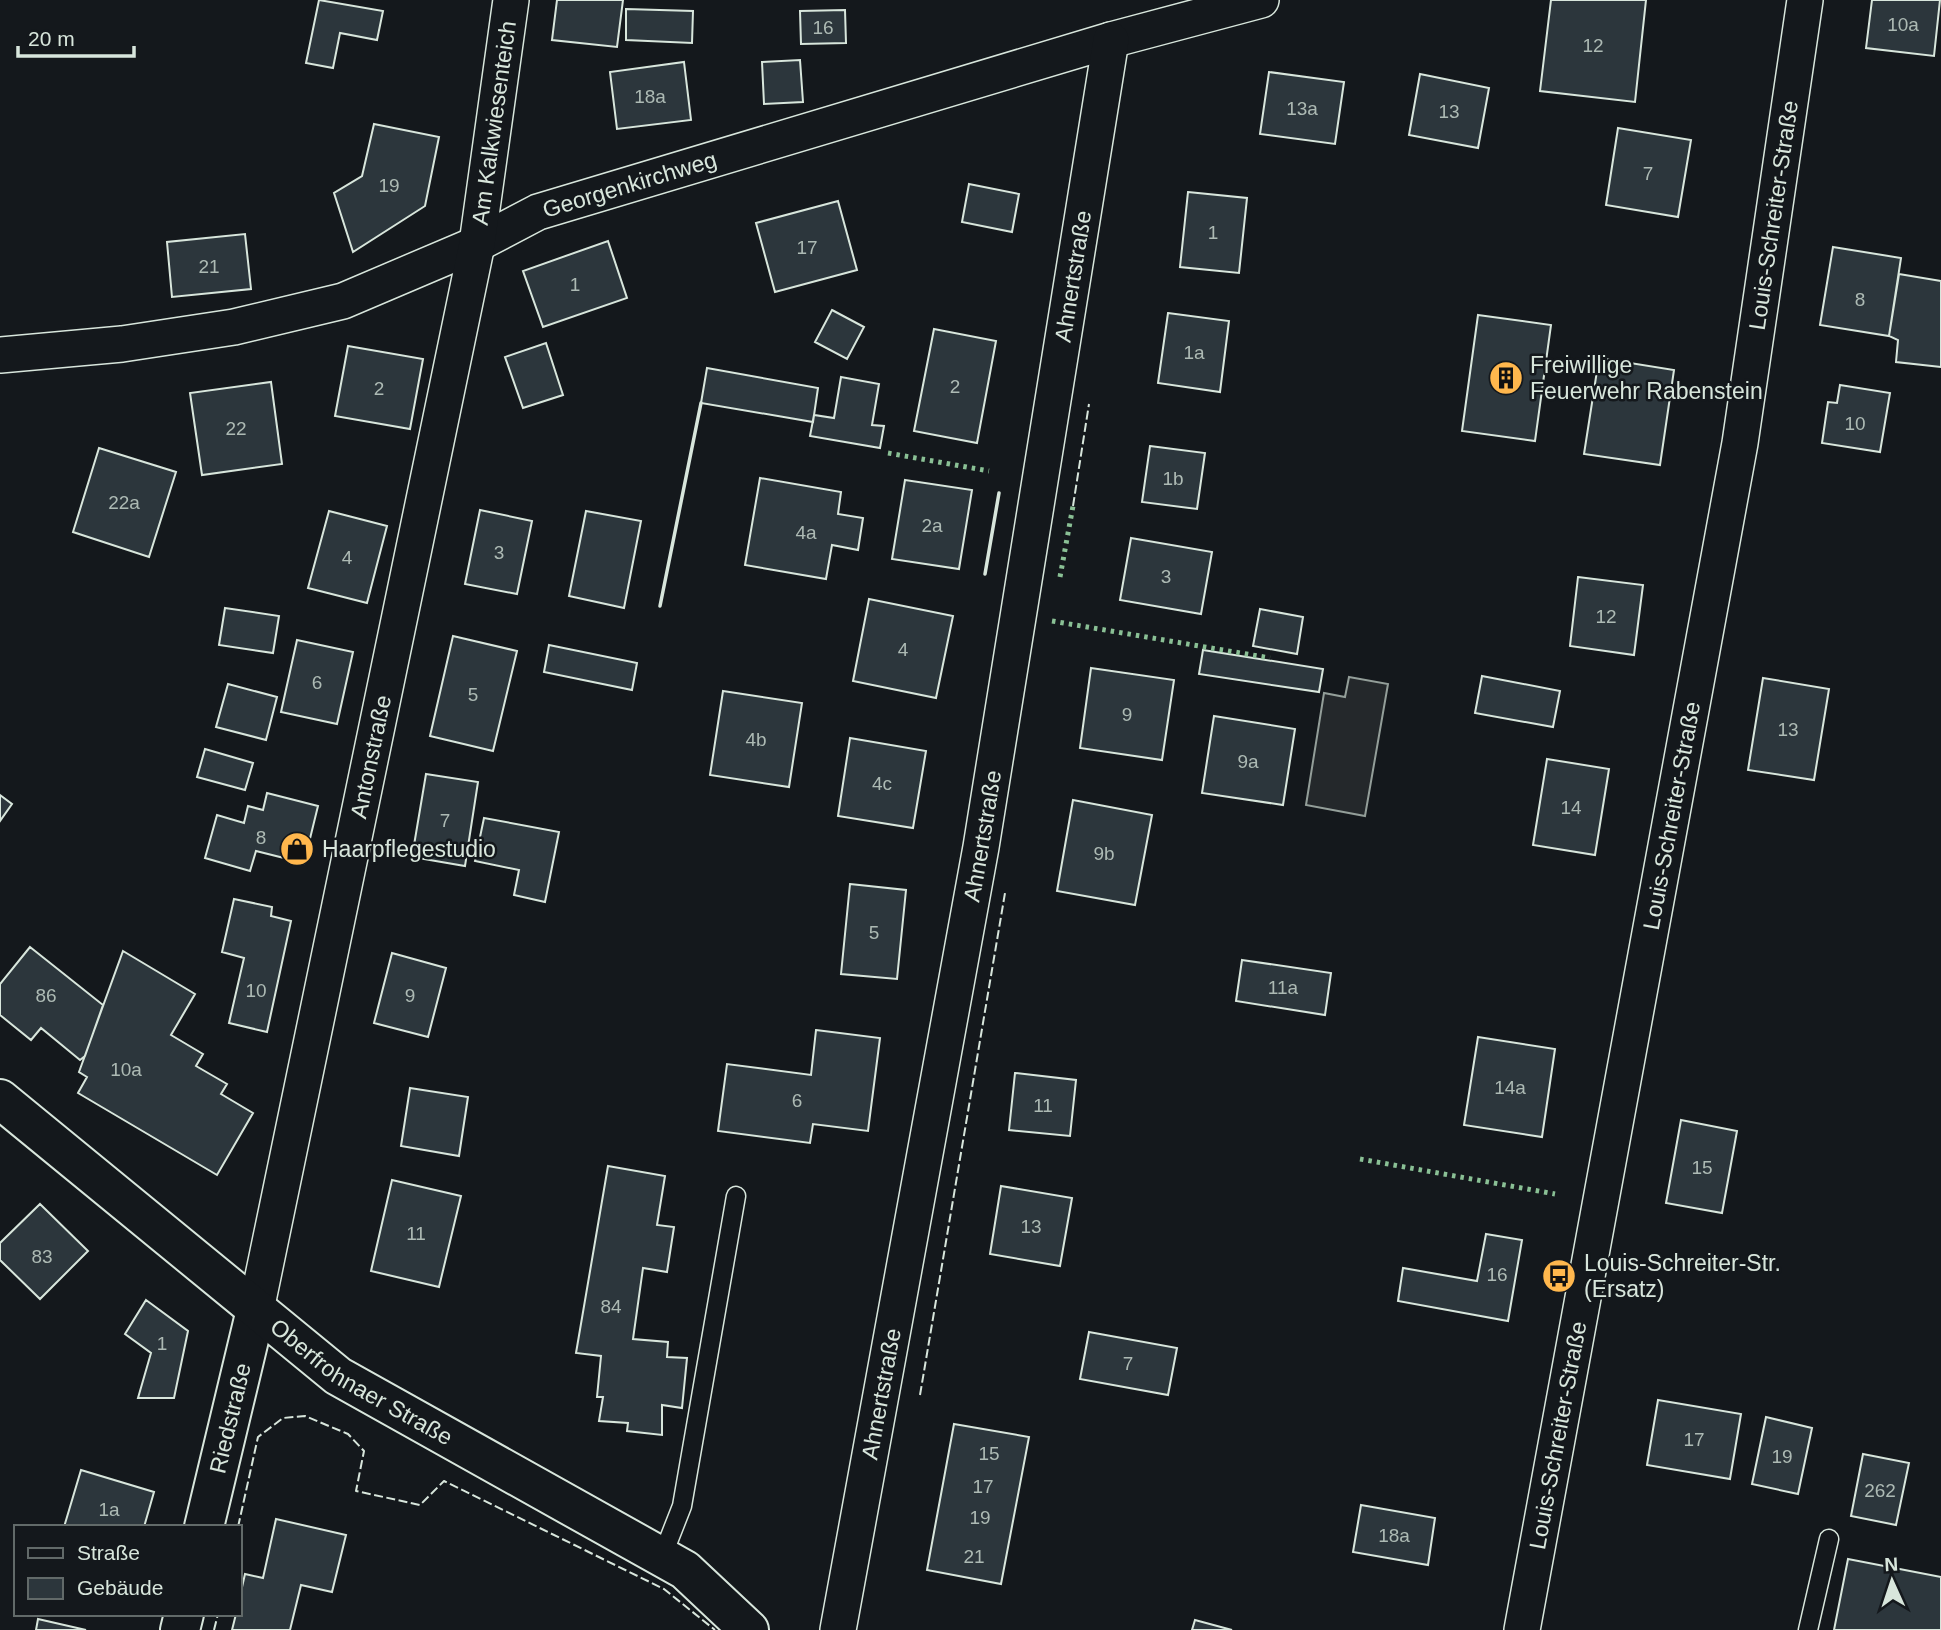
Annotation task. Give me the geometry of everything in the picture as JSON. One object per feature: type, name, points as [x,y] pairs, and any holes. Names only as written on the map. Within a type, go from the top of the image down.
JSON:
[{"type":"main road","name":"Oberfrohnaer Straße","points":[[0,1099],[338,1376],[685,1570],[749,1630]]},
{"type":"main road","name":"Riedstraße","points":[[205,1525],[256,1310]]},
{"type":"street","name":"Am Kalkwiesenteich","points":[[477,244],[511,0]]},
{"type":"street","name":"Georgenkirchweg","points":[[0,355],[122,344],[234,327],[343,301],[477,244],[538,212],[1111,40],[1261,0]]},
{"type":"street","name":"Louis-Schreiter-Straße","points":[[1522,1630],[1740,443],[1805,0]]},
{"type":"street","name":"Ahnertstraße","points":[[838,1630],[981,847],[1111,40]]},
{"type":"street","name":"Antonstraße","points":[[256,1310],[477,244]]},
{"type":"lane","points":[[662,1557],[682,1506],[736,1195]]},
{"type":"lane","points":[[1808,1630],[1829,1539]]},
{"type":"shaded area","points":[[1349,677],[1388,684],[1365,816],[1306,805],[1324,693],[1345,697]]},
{"type":"building","points":[[319,0],[383,11],[377,40],[340,33],[333,68],[306,63]]},
{"type":"building","points":[[557,0],[623,0],[617,47],[552,40]]},
{"type":"building","points":[[1551,0],[1646,0],[1635,102],[1540,91]]},
{"type":"building","points":[[1872,0],[1940,0],[1934,56],[1866,48]]},
{"type":"building","points":[[626,9],[693,11],[692,43],[626,40]]},
{"type":"building","points":[[845,10],[846,43],[801,44],[800,11]]},
{"type":"building","points":[[800,60],[803,102],[764,104],[762,62]]},
{"type":"building","points":[[684,62],[691,120],[617,129],[610,72]]},
{"type":"building","points":[[1269,72],[1344,82],[1335,144],[1260,134]]},
{"type":"building","points":[[1420,74],[1489,88],[1478,148],[1409,135]]},
{"type":"building","points":[[374,124],[439,137],[425,206],[353,252],[334,193],[362,176]]},
{"type":"building","points":[[1618,128],[1691,140],[1678,217],[1606,205]]},
{"type":"building","points":[[969,184],[1019,194],[1012,232],[962,222]]},
{"type":"building","points":[[1188,192],[1247,198],[1239,273],[1180,267]]},
{"type":"building","points":[[838,201],[857,270],[775,292],[756,223]]},
{"type":"building","points":[[245,234],[251,289],[172,297],[167,242]]},
{"type":"building","points":[[608,241],[627,298],[543,327],[523,271]]},
{"type":"building","points":[[1833,247],[1901,258],[1889,336],[1820,325]]},
{"type":"building","points":[[1899,274],[1941,281],[1941,367],[1896,362],[1898,340],[1889,336]]},
{"type":"building","points":[[832,310],[864,327],[847,359],[815,342]]},
{"type":"building","points":[[1168,313],[1229,321],[1220,392],[1158,383]]},
{"type":"building","name":"Freiwillige Feuerwehr Rabenstein","points":[[1478,315],[1551,325],[1535,441],[1462,431]]},
{"type":"building","points":[[934,329],[996,341],[977,443],[914,431]]},
{"type":"building","points":[[546,343],[563,395],[523,408],[505,357]]},
{"type":"building","points":[[348,346],[423,359],[410,429],[335,416]]},
{"type":"building","points":[[1599,358],[1674,370],[1660,465],[1584,454]]},
{"type":"building","points":[[707,368],[818,388],[813,422],[701,403]]},
{"type":"building","points":[[841,377],[879,384],[872,425],[884,426],[880,448],[810,436],[814,415],[834,418]]},
{"type":"building","points":[[271,382],[282,464],[202,475],[190,393]]},
{"type":"building","points":[[1840,385],[1890,393],[1880,452],[1822,443],[1828,402],[1837,403]]},
{"type":"building","points":[[1150,446],[1205,453],[1197,509],[1142,502]]},
{"type":"building","points":[[99,448],[176,472],[149,557],[73,532]]},
{"type":"building","points":[[760,478],[841,492],[838,514],[863,518],[858,550],[832,545],[826,579],[745,565]]},
{"type":"building","points":[[905,480],[972,490],[959,569],[892,559]]},
{"type":"building","points":[[480,510],[532,521],[517,594],[465,584]]},
{"type":"building","points":[[329,511],[387,526],[367,603],[308,588]]},
{"type":"building","points":[[586,511],[641,521],[624,608],[569,596]]},
{"type":"building","points":[[1131,538],[1212,552],[1201,614],[1120,600]]},
{"type":"building","points":[[1578,577],[1643,585],[1634,655],[1570,646]]},
{"type":"building","points":[[869,599],[953,616],[936,698],[853,681]]},
{"type":"building","points":[[225,608],[279,616],[273,653],[219,645]]},
{"type":"building","points":[[1260,609],[1303,617],[1297,654],[1253,646]]},
{"type":"building","points":[[453,636],[517,651],[493,751],[430,736]]},
{"type":"building","points":[[297,640],[353,652],[337,724],[281,712]]},
{"type":"building","points":[[549,645],[637,663],[632,690],[544,672]]},
{"type":"building","points":[[1203,650],[1323,669],[1319,692],[1199,674]]},
{"type":"building","points":[[1091,668],[1174,680],[1162,760],[1080,748]]},
{"type":"building","points":[[1482,676],[1560,691],[1553,727],[1475,713]]},
{"type":"building","points":[[1763,678],[1829,689],[1814,780],[1748,770]]},
{"type":"building","points":[[228,684],[277,697],[266,740],[216,727]]},
{"type":"building","points":[[723,691],[802,703],[789,787],[710,775]]},
{"type":"building","points":[[1214,716],[1295,729],[1283,805],[1202,793]]},
{"type":"building","points":[[850,738],[926,751],[913,828],[838,816]]},
{"type":"building","points":[[205,749],[253,763],[245,790],[197,777]]},
{"type":"building","points":[[1547,759],[1609,769],[1595,855],[1533,845]]},
{"type":"building","points":[[426,774],[478,782],[465,866],[412,857]]},
{"type":"building","points":[[267,793],[318,806],[304,863],[256,851],[250,871],[205,858],[217,815],[244,823],[248,806],[263,810]]},
{"type":"building","points":[[0,795],[12,804],[0,821]]},
{"type":"building","points":[[1073,800],[1152,815],[1135,905],[1057,891]]},
{"type":"building","points":[[484,818],[559,832],[545,902],[514,895],[519,870],[475,861]]},
{"type":"building","points":[[850,884],[906,890],[897,979],[841,974]]},
{"type":"building","points":[[234,899],[272,907],[271,916],[291,921],[267,1032],[229,1023],[244,958],[222,952]]},
{"type":"building","points":[[30,947],[103,1005],[85,1056],[80,1060],[41,1028],[31,1040],[0,1015],[0,984]]},
{"type":"building","points":[[123,951],[195,994],[171,1035],[203,1054],[196,1066],[227,1084],[221,1094],[253,1113],[217,1175],[78,1093],[87,1077],[79,1072]]},
{"type":"building","points":[[392,953],[446,968],[428,1037],[374,1023]]},
{"type":"building","points":[[1242,960],[1331,973],[1325,1015],[1236,1001]]},
{"type":"building","points":[[816,1030],[880,1038],[868,1131],[813,1124],[810,1143],[718,1131],[727,1064],[811,1075]]},
{"type":"building","points":[[1478,1037],[1555,1049],[1542,1137],[1464,1125]]},
{"type":"building","points":[[1015,1073],[1076,1080],[1070,1136],[1009,1130]]},
{"type":"building","points":[[410,1088],[468,1097],[459,1156],[401,1146]]},
{"type":"building","points":[[1681,1120],[1737,1131],[1722,1213],[1666,1203]]},
{"type":"building","points":[[608,1166],[665,1176],[657,1225],[674,1227],[667,1272],[643,1268],[633,1339],[668,1342],[667,1357],[687,1358],[682,1408],[662,1405],[662,1435],[627,1431],[628,1423],[599,1421],[603,1397],[597,1397],[601,1356],[576,1353]]},
{"type":"building","points":[[392,1180],[461,1196],[439,1287],[371,1271]]},
{"type":"building","points":[[1001,1186],[1072,1198],[1060,1266],[990,1254]]},
{"type":"building","points":[[40,1204],[88,1251],[40,1299],[0,1260],[0,1243]]},
{"type":"building","points":[[1486,1234],[1522,1240],[1508,1321],[1398,1301],[1403,1268],[1477,1281]]},
{"type":"building","points":[[146,1300],[188,1331],[174,1398],[138,1398],[151,1353],[125,1334]]},
{"type":"building","points":[[1089,1332],[1177,1348],[1168,1395],[1080,1379]]},
{"type":"building","points":[[1658,1400],[1741,1414],[1730,1479],[1647,1465]]},
{"type":"building","points":[[1766,1417],[1812,1428],[1798,1494],[1752,1484]]},
{"type":"building","points":[[954,1424],[1029,1437],[1001,1584],[927,1570]]},
{"type":"building","points":[[1863,1454],[1909,1463],[1896,1525],[1851,1516]]},
{"type":"building","points":[[81,1470],[154,1492],[145,1525],[65,1525]]},
{"type":"building","points":[[1361,1505],[1435,1518],[1428,1565],[1353,1552]]},
{"type":"building","points":[[276,1519],[346,1535],[332,1592],[301,1585],[290,1630],[232,1630],[236,1616],[242,1616],[245,1574],[263,1578]]},
{"type":"building","points":[[1848,1559],[1941,1577],[1941,1630],[1834,1630]]},
{"type":"building","points":[[38,1619],[86,1630],[36,1630]]},
{"type":"building","points":[[1195,1620],[1232,1630],[1192,1630]]},
{"type":"hedge","points":[[888,453],[989,471]]},
{"type":"hedge","points":[[1060,577],[1073,506]]},
{"type":"hedge","points":[[1052,621],[1270,658]]},
{"type":"hedge","points":[[1360,1159],[1555,1194]]},
{"type":"fence","points":[[1073,506],[1089,404]]},
{"type":"fence","points":[[920,1395],[1005,893]]},
{"type":"fence","points":[[238,1525],[258,1437],[283,1418],[305,1416],[348,1434],[364,1451],[356,1491],[420,1505],[444,1481],[664,1589],[715,1630]]},
{"type":"fence","points":[[214,1630],[218,1616]]},
{"type":"wall","points":[[660,606],[701,403]]},
{"type":"wall","points":[[985,574],[999,493]]},
{"type":"place","name":"Freiwillige Feuerwehr Rabenstein","points":[[1506,378]]},
{"type":"place","name":"Haarpflegestudio","points":[[297,849]]},
{"type":"place","name":"Louis-Schreiter-Str. (Ersatz)","points":[[1559,1276]]}]
